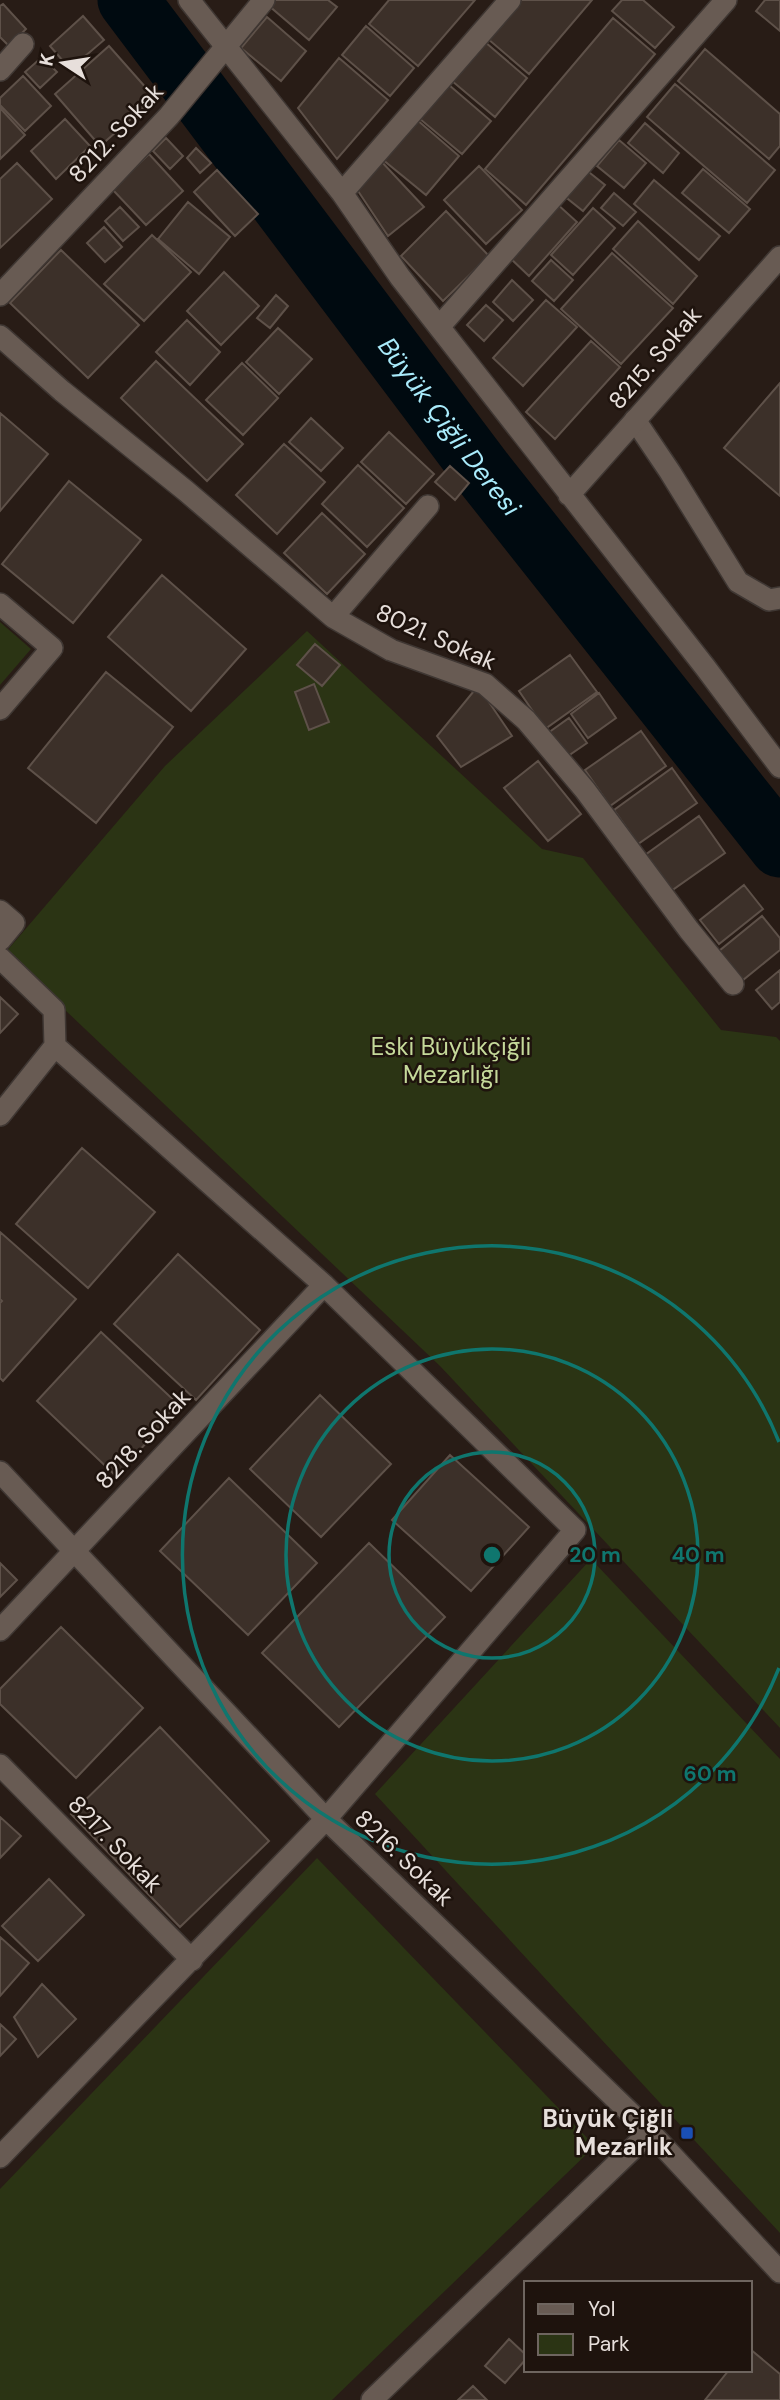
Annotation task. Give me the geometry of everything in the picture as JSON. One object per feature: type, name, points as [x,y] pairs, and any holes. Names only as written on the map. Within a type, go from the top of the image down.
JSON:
[{"type":"street","points":[[189,0],[342,193],[400,277],[780,767]]},
{"type":"street","name":"8212. Sokak","points":[[0,295],[169,116],[264,0]]},
{"type":"street","points":[[342,193],[510,0]]},
{"type":"street","points":[[439,327],[726,0]]},
{"type":"street","points":[[0,70],[23,44]]},
{"type":"street","name":"8215. Sokak","points":[[569,495],[780,257]]},
{"type":"street","name":"8021. Sokak","points":[[0,336],[62,391],[187,491],[333,617],[391,650],[485,684],[527,720],[585,790],[733,984]]},
{"type":"street","points":[[635,421],[738,582],[769,600],[780,598]]},
{"type":"street","points":[[333,617],[428,506]]},
{"type":"street","points":[[0,604],[51,648],[0,709]]},
{"type":"street","points":[[0,911],[14,923],[0,940]]},
{"type":"street","points":[[0,958],[54,1010],[55,1046],[0,1115]]},
{"type":"street","points":[[0,2157],[326,1819],[575,1530],[324,1285],[55,1046]]},
{"type":"street","name":"8218. Sokak","points":[[0,1630],[324,1285]]},
{"type":"street","name":"8216. Sokak","points":[[0,1472],[326,1819],[650,2132],[780,2272]]},
{"type":"street","name":"8217. Sokak","points":[[0,1765],[192,1960]]},
{"type":"street","points":[[372,2400],[650,2132]]},
{"type":"green space","points":[[0,622],[31,649],[0,685]]},
{"type":"green space","name":"Eski Büyükçiğli Mezarlığı","points":[[307,631],[542,849],[583,858],[721,1030],[776,1037],[780,1041],[780,1728],[440,1366],[5,953],[165,766]]},
{"type":"green space","points":[[591,1559],[780,1759],[780,2233],[375,1794]]},
{"type":"green space","points":[[317,1858],[595,2146],[332,2400],[0,2400],[0,2189]]},
{"type":"building","points":[[272,0],[328,0],[337,7],[309,40],[268,5]]},
{"type":"building","points":[[389,0],[475,0],[418,66],[369,24]]},
{"type":"building","points":[[521,0],[592,0],[529,74],[488,39]]},
{"type":"building","points":[[622,0],[643,0],[674,27],[655,48],[612,11]]},
{"type":"building","points":[[765,0],[780,0],[780,31],[756,11]]},
{"type":"building","points":[[3,4],[26,29],[9,46],[0,37],[0,6]]},
{"type":"building","points":[[83,16],[104,40],[70,69],[50,46]]},
{"type":"building","points":[[267,17],[306,51],[281,81],[241,48]]},
{"type":"building","points":[[613,18],[655,54],[526,205],[485,169]]},
{"type":"building","points":[[366,26],[414,68],[390,96],[342,55]]},
{"type":"building","points":[[485,42],[527,78],[495,117],[452,81]]},
{"type":"building","points":[[109,46],[155,98],[100,146],[55,94]]},
{"type":"building","points":[[705,49],[780,114],[780,146],[769,159],[678,81]]},
{"type":"building","points":[[42,57],[57,72],[40,88],[25,72]]},
{"type":"building","points":[[339,58],[388,100],[337,159],[298,108]]},
{"type":"building","points":[[23,76],[51,106],[25,131],[0,105],[0,98]]},
{"type":"building","points":[[675,84],[775,170],[747,203],[647,117]]},
{"type":"building","points":[[449,85],[491,121],[462,154],[420,119]]},
{"type":"building","points":[[0,108],[25,135],[0,159]]},
{"type":"building","points":[[65,119],[90,146],[56,179],[31,151]]},
{"type":"building","points":[[416,119],[459,156],[426,195],[382,159]]},
{"type":"building","points":[[645,123],[679,153],[663,173],[628,143]]},
{"type":"building","points":[[166,138],[183,156],[170,169],[153,151]]},
{"type":"building","points":[[619,140],[646,163],[624,188],[597,166]]},
{"type":"building","points":[[196,148],[211,163],[200,173],[187,158]]},
{"type":"building","points":[[149,154],[183,191],[146,225],[112,189]]},
{"type":"building","points":[[380,160],[424,207],[388,236],[354,185]]},
{"type":"building","points":[[17,163],[52,199],[0,248],[0,179]]},
{"type":"building","points":[[479,166],[522,210],[486,244],[444,200]]},
{"type":"building","points":[[585,169],[605,185],[583,211],[563,195]]},
{"type":"building","points":[[703,169],[750,209],[729,233],[682,193]]},
{"type":"building","points":[[217,170],[258,214],[235,236],[194,192]]},
{"type":"building","points":[[654,180],[720,236],[699,260],[634,204]]},
{"type":"building","points":[[614,193],[636,212],[623,226],[601,208]]},
{"type":"building","points":[[188,202],[230,237],[199,274],[158,239]]},
{"type":"building","points":[[556,203],[577,222],[529,276],[508,256]]},
{"type":"building","points":[[120,207],[139,227],[123,241],[105,221]]},
{"type":"building","points":[[593,208],[615,228],[573,275],[551,255]]},
{"type":"building","points":[[446,211],[489,256],[443,301],[401,256]]},
{"type":"building","points":[[638,221],[697,276],[673,304],[613,249]]},
{"type":"building","points":[[104,227],[122,247],[105,262],[87,243]]},
{"type":"building","points":[[152,235],[191,272],[144,321],[104,284]]},
{"type":"building","points":[[61,250],[139,325],[88,378],[10,303]]},
{"type":"building","points":[[612,253],[673,308],[621,364],[561,309]]},
{"type":"building","points":[[551,260],[573,280],[554,301],[532,281]]},
{"type":"building","points":[[224,272],[259,306],[221,345],[187,311]]},
{"type":"building","points":[[512,280],[533,300],[513,321],[493,302]]},
{"type":"building","points":[[276,295],[288,306],[270,328],[257,318]]},
{"type":"building","points":[[546,300],[577,327],[523,386],[493,358]]},
{"type":"building","points":[[486,305],[503,320],[484,341],[467,325]]},
{"type":"building","points":[[187,320],[220,352],[190,385],[156,352]]},
{"type":"building","points":[[278,328],[312,359],[279,394],[246,362]]},
{"type":"building","points":[[591,341],[620,367],[555,439],[526,412]]},
{"type":"building","points":[[156,361],[243,444],[207,481],[121,398]]},
{"type":"building","points":[[242,363],[278,398],[243,435],[206,400]]},
{"type":"building","points":[[780,383],[780,496],[724,448]]},
{"type":"building","points":[[0,413],[48,454],[0,511]]},
{"type":"building","points":[[311,418],[343,448],[321,471],[289,442]]},
{"type":"building","points":[[389,432],[434,474],[406,504],[361,462]]},
{"type":"building","points":[[284,444],[325,482],[277,534],[236,495]]},
{"type":"building","points":[[358,465],[404,508],[367,547],[322,504]]},
{"type":"building","points":[[450,466],[469,483],[455,500],[435,482]]},
{"type":"building","points":[[69,481],[141,540],[73,623],[2,564]]},
{"type":"building","points":[[322,513],[365,554],[327,594],[284,553]]},
{"type":"building","points":[[162,575],[246,649],[191,711],[108,637]]},
{"type":"building","points":[[315,644],[340,665],[322,686],[297,665]]},
{"type":"building","points":[[570,655],[597,692],[545,729],[519,691]]},
{"type":"building","points":[[106,672],[173,727],[96,823],[28,768]]},
{"type":"building","points":[[314,684],[329,722],[309,730],[295,692]]},
{"type":"building","points":[[478,686],[512,736],[461,767],[437,736]]},
{"type":"building","points":[[599,693],[616,718],[588,738],[571,714]]},
{"type":"building","points":[[569,718],[587,743],[565,758],[548,733]]},
{"type":"building","points":[[641,731],[666,766],[610,806],[585,770]]},
{"type":"building","points":[[538,761],[581,814],[548,841],[504,788]]},
{"type":"building","points":[[672,768],[697,803],[638,844],[614,810]]},
{"type":"building","points":[[699,816],[725,853],[671,891],[645,855]]},
{"type":"building","points":[[744,885],[763,909],[719,944],[700,920]]},
{"type":"building","points":[[762,916],[780,938],[780,950],[743,980],[719,951]]},
{"type":"building","points":[[780,970],[780,1002],[772,1009],[756,990]]},
{"type":"building","points":[[0,997],[18,1014],[0,1033]]},
{"type":"building","points":[[82,1148],[155,1212],[88,1288],[16,1224]]},
{"type":"building","points":[[0,1232],[76,1299],[3,1381],[0,1378]]},
{"type":"building","points":[[178,1254],[260,1330],[196,1400],[114,1324]]},
{"type":"building","points":[[101,1332],[180,1406],[116,1476],[37,1401]]},
{"type":"building","points":[[320,1395],[391,1464],[321,1537],[250,1469]]},
{"type":"building","points":[[450,1455],[529,1527],[471,1591],[392,1520]]},
{"type":"building","points":[[229,1478],[317,1563],[248,1635],[160,1551]]},
{"type":"building","points":[[369,1543],[445,1617],[339,1727],[262,1653]]},
{"type":"building","points":[[0,1563],[17,1580],[0,1597]]},
{"type":"building","points":[[61,1627],[143,1708],[76,1778],[0,1704],[0,1689]]},
{"type":"building","points":[[160,1727],[269,1841],[180,1927],[71,1814]]},
{"type":"building","points":[[0,1817],[21,1836],[0,1858]]},
{"type":"building","points":[[49,1879],[84,1915],[38,1961],[2,1926]]},
{"type":"building","points":[[0,1937],[29,1963],[0,1996]]},
{"type":"building","points":[[42,1984],[76,2019],[38,2057],[14,2017]]},
{"type":"building","points":[[0,2024],[16,2039],[0,2056]]},
{"type":"building","points":[[509,2339],[524,2353],[524,2361],[505,2383],[485,2366]]},
{"type":"building","points":[[752,2351],[780,2374],[780,2400],[705,2400],[727,2372],[752,2372]]},
{"type":"building","points":[[473,2386],[487,2400],[458,2400]]},
{"type":"waterway","name":"Büyük Çiğli Deresi","points":[[128,0],[483,472],[780,847]]},
{"type":"place","name":"Büyük Çiğli Mezarlık","points":[[687,2133]]}]
